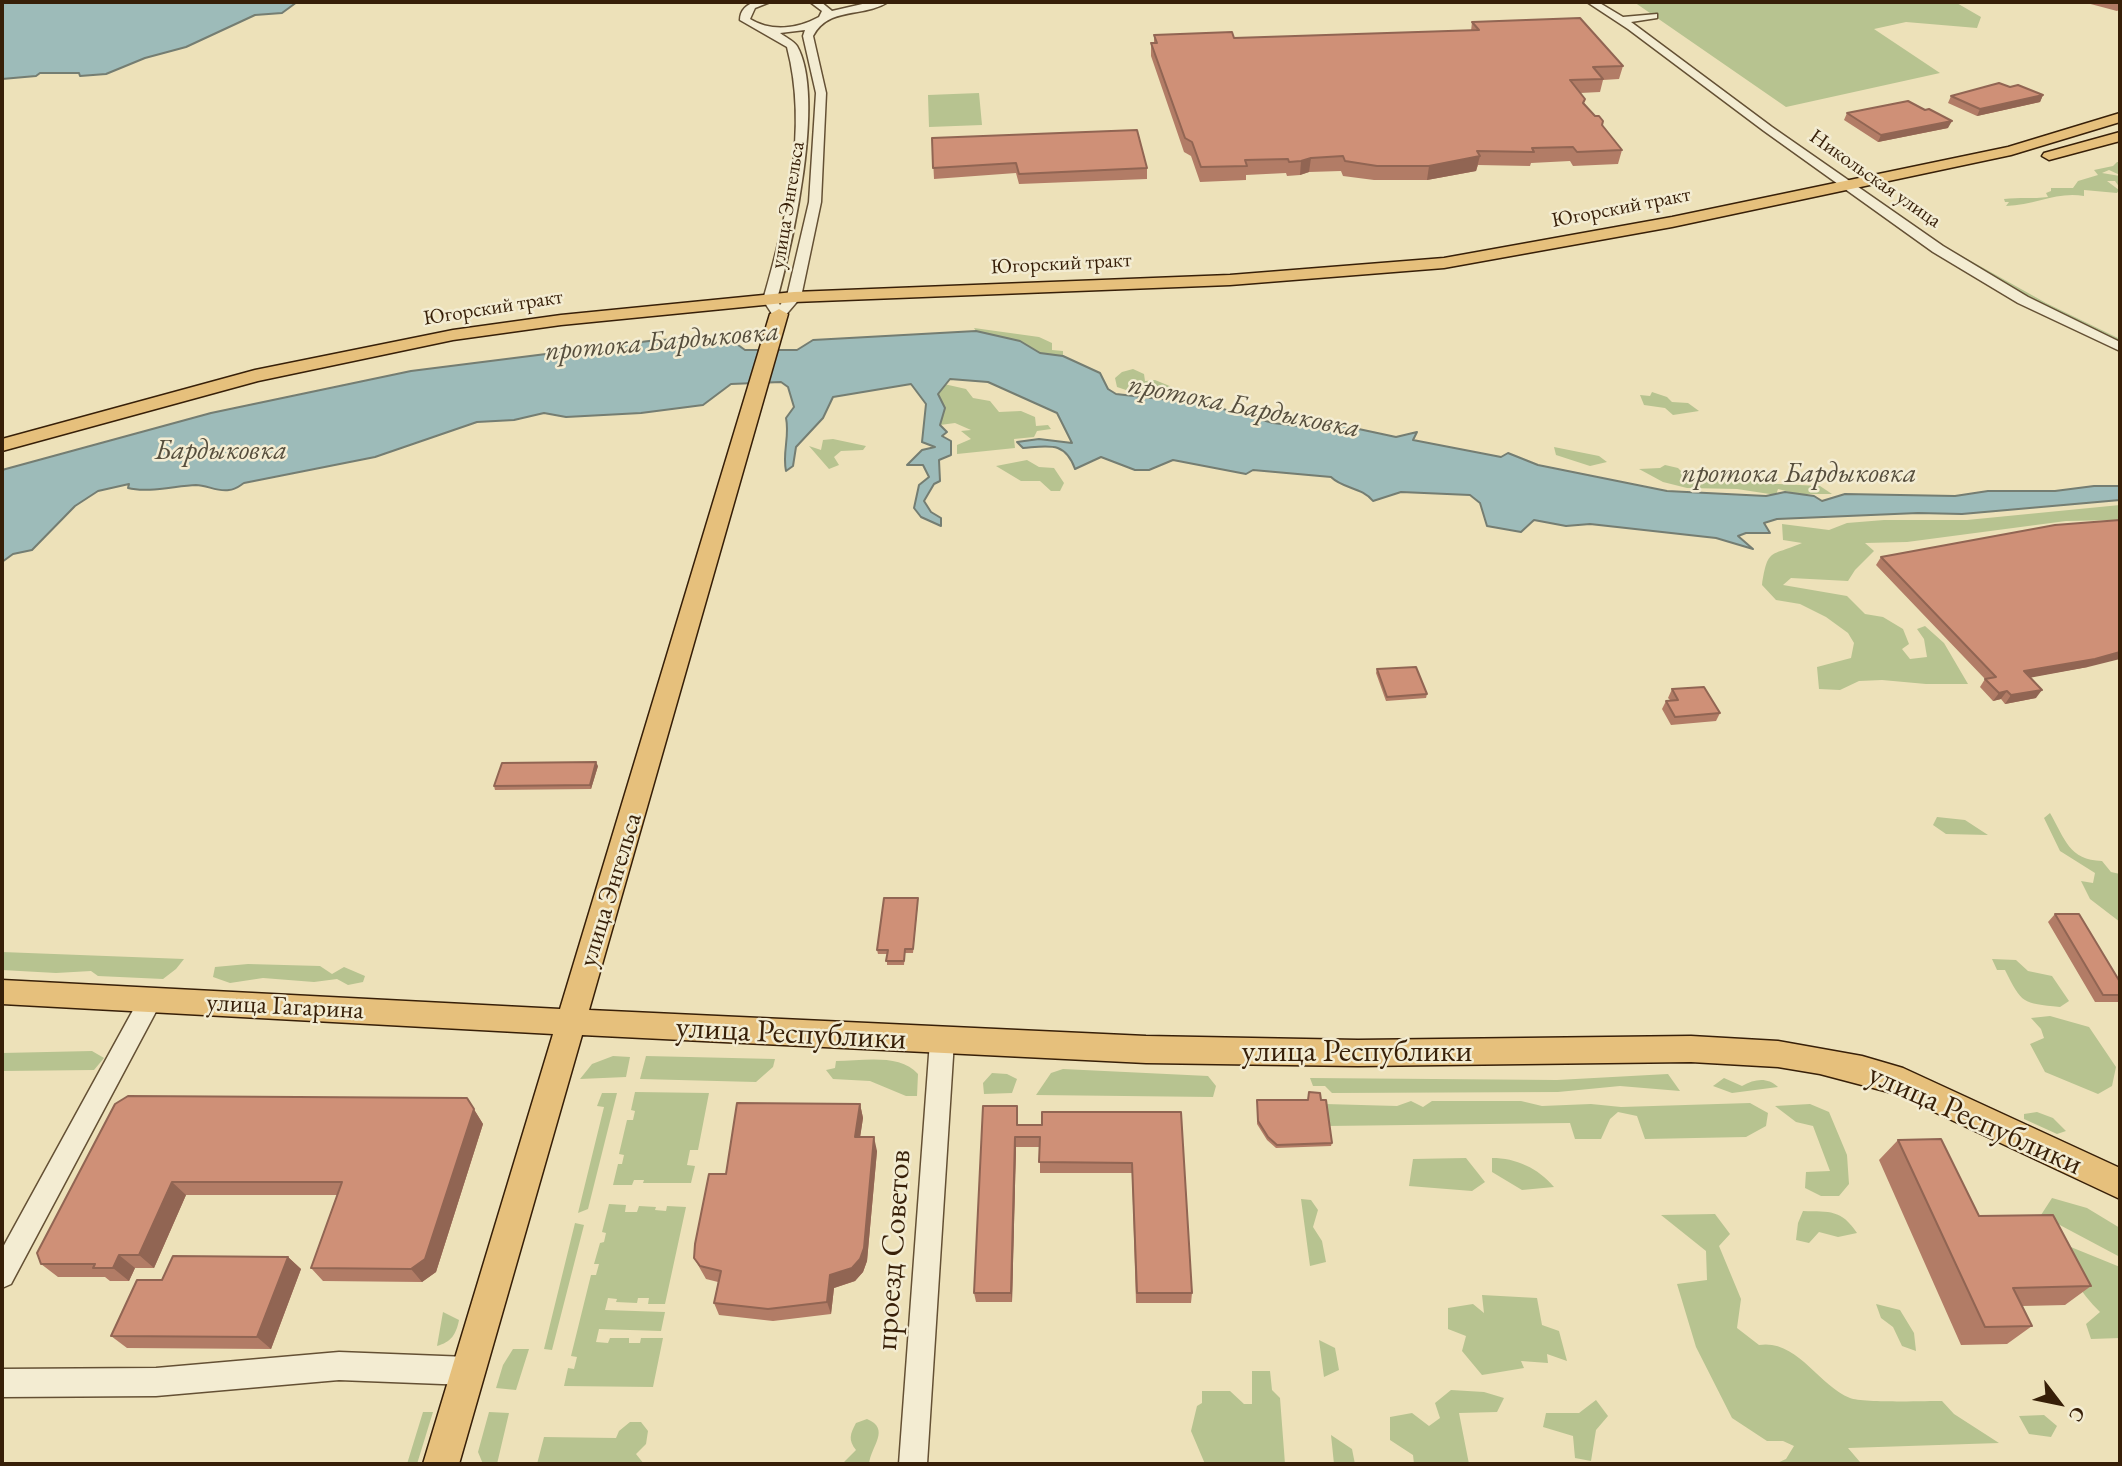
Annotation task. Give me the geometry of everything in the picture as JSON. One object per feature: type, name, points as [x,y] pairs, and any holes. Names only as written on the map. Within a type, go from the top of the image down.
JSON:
[{"type":"main road","name":"Югорский тракт","points":[[2,458],[241,392],[436,351],[775,307],[794,298],[1230,280],[1444,263],[1859,189],[2011,151],[2120,117]]},
{"type":"main road","name":"Югорский тракт","points":[[1782,216],[1859,189],[1882,194],[2087,147],[2120,136]]},
{"type":"main road","name":"Югорский тракт","points":[[2,445],[255,376],[453,335],[615,313],[1389,282],[1542,261],[1758,221]]},
{"type":"main road","name":"улица Энгельса","points":[[441,1464],[772,340],[775,307]]},
{"type":"main road","name":"улица Гагарина","points":[[2,992],[569,1022]]},
{"type":"main road","name":"улица Республики","points":[[569,1022],[647,1028],[1235,1052],[1353,1054],[1609,1050],[1741,1052],[1814,1058],[1879,1073],[1903,1082],[2120,1184]]},
{"type":"street","name":"улица Энгельса","points":[[765,2],[749,9],[744,17],[751,24],[767,29],[792,46],[800,92],[800,135],[775,307]]},
{"type":"street","points":[[815,2],[825,8],[826,15]]},
{"type":"street","points":[[767,29],[796,28],[815,23],[826,15],[883,2]]},
{"type":"street","name":"Никольская улица","points":[[1592,2],[1996,285],[2120,347]]},
{"type":"street","name":"Никольская улица","points":[[1606,2],[1635,18],[1859,189]]},
{"type":"street","points":[[1621,20],[1653,16]]},
{"type":"street","name":"улица Энгельса","points":[[794,298],[815,202],[820,89],[808,36],[815,23]]},
{"type":"street","points":[[800,92],[820,89]]},
{"type":"street","name":"Никольская улица","points":[[1882,194],[1989,267],[2120,337]]},
{"type":"street","points":[[2,1275],[151,999]]},
{"type":"street","name":"проезд Советов","points":[[913,1464],[942,1041]]},
{"type":"street","points":[[2,1383],[127,1383],[339,1366],[468,1371]]},
{"type":"green space","points":[[1634,2],[1955,2],[1981,17],[1977,28],[1906,22],[1874,29],[1940,73],[1786,107]]},
{"type":"green space","points":[[979,93],[982,125],[929,127],[928,95]]},
{"type":"green space","points":[[2120,162],[2120,175],[2109,170],[2102,173],[2120,176],[2120,188],[2115,181],[2107,181],[2119,190],[2117,193],[2084,190],[2084,196],[2065,195],[2006,206],[2009,202],[2004,199],[2048,197],[2046,193],[2051,191],[2051,188],[2073,188],[2078,181],[2098,175],[2094,170],[2113,166]]},
{"type":"green space","points":[[1937,242],[2046,303],[2120,339],[2120,343],[2003,284]]},
{"type":"green space","points":[[974,328],[1039,337],[1052,343],[1052,350],[1063,351],[1063,356],[1040,353],[1020,341],[976,331]]},
{"type":"green space","points":[[1133,369],[1144,374],[1145,381],[1155,380],[1172,387],[1175,395],[1135,393],[1117,387],[1115,378],[1122,372]]},
{"type":"green space","points":[[944,384],[966,389],[973,398],[990,401],[999,412],[1021,411],[1035,417],[1036,426],[1048,425],[1051,429],[1037,431],[1034,437],[1014,439],[1015,448],[957,454],[957,445],[971,439],[961,431],[971,430],[955,423],[940,425],[945,408],[938,394]]},
{"type":"green space","points":[[1652,392],[1667,397],[1672,402],[1688,403],[1699,411],[1673,415],[1665,408],[1644,405],[1640,395],[1650,396]]},
{"type":"green space","points":[[833,439],[866,446],[863,450],[841,451],[834,457],[839,465],[829,469],[809,446],[821,450],[823,440]]},
{"type":"green space","points":[[1554,447],[1599,456],[1607,462],[1590,466],[1556,455]]},
{"type":"green space","points":[[1027,460],[1039,467],[1054,468],[1064,483],[1060,491],[1051,491],[1040,481],[1021,481],[996,466]]},
{"type":"green space","points":[[1665,465],[1700,479],[1739,477],[1758,483],[1820,486],[1832,494],[1798,494],[1778,489],[1776,495],[1737,489],[1687,488],[1663,482],[1639,469],[1660,468]]},
{"type":"green space","points":[[2120,505],[2120,520],[2066,521],[1907,542],[1865,543],[1874,551],[1848,581],[1791,578],[1783,585],[1847,596],[1865,614],[1883,617],[1903,629],[1909,644],[1902,649],[1910,659],[1927,657],[1924,639],[1917,629],[1925,626],[1944,643],[1968,684],[1882,680],[1859,681],[1840,690],[1819,689],[1817,667],[1851,658],[1854,643],[1848,633],[1826,617],[1800,604],[1776,600],[1762,585],[1766,564],[1772,555],[1802,543],[1783,540],[1782,524],[1829,530],[1847,523],[1967,520]]},
{"type":"green space","points":[[2050,813],[2064,839],[2075,852],[2091,860],[2102,861],[2111,872],[2120,874],[2120,922],[2090,899],[2081,881],[2093,883],[2095,873],[2060,851],[2044,818]]},
{"type":"green space","points":[[1937,817],[1965,820],[1988,835],[1946,834],[1933,825]]},
{"type":"green space","points":[[2,952],[184,959],[163,979],[98,976],[91,971],[56,973],[2,970]]},
{"type":"green space","points":[[1992,959],[2016,960],[2028,971],[2052,976],[2069,1001],[2060,1007],[2025,1000],[2015,990],[2005,970],[1997,970]]},
{"type":"green space","points":[[248,964],[320,966],[332,974],[344,967],[365,976],[363,982],[348,985],[337,979],[314,982],[263,978],[230,983],[213,977],[215,967]]},
{"type":"green space","points":[[2050,1016],[2089,1027],[2116,1067],[2112,1086],[2098,1094],[2045,1072],[2030,1044],[2044,1038],[2041,1029],[2031,1018]]},
{"type":"green space","points":[[92,1051],[104,1058],[94,1070],[2,1071],[2,1053]]},
{"type":"green space","points":[[613,1056],[630,1057],[626,1077],[580,1079],[592,1064]]},
{"type":"green space","points":[[646,1056],[775,1059],[773,1067],[756,1082],[640,1079]]},
{"type":"green space","points":[[880,1060],[901,1063],[918,1074],[917,1096],[906,1096],[870,1081],[833,1079],[826,1070],[835,1068],[836,1061]]},
{"type":"green space","points":[[1063,1069],[1208,1076],[1216,1086],[1213,1097],[1036,1095],[1051,1073]]},
{"type":"green space","points":[[992,1073],[1007,1074],[1017,1079],[1012,1093],[984,1094],[983,1083]]},
{"type":"green space","points":[[1668,1074],[1680,1091],[1620,1086],[1558,1092],[1332,1093],[1325,1086],[1313,1086],[1310,1078],[1557,1080]]},
{"type":"green space","points":[[1724,1078],[1742,1086],[1761,1080],[1778,1087],[1732,1093],[1713,1086]]},
{"type":"green space","points":[[635,1092],[709,1093],[698,1150],[690,1150],[687,1165],[695,1166],[691,1183],[643,1183],[644,1180],[634,1180],[632,1185],[613,1185],[618,1164],[622,1164],[624,1155],[619,1154],[627,1120],[633,1120],[635,1111],[631,1110]]},
{"type":"green space","points":[[602,1093],[617,1093],[588,1209],[578,1213],[604,1107],[597,1106]]},
{"type":"green space","points":[[1411,1101],[1423,1107],[1432,1101],[1521,1101],[1542,1106],[1591,1104],[1621,1107],[1750,1103],[1768,1113],[1766,1126],[1746,1137],[1645,1139],[1637,1116],[1618,1112],[1610,1119],[1601,1139],[1575,1139],[1570,1123],[1327,1126],[1325,1104],[1397,1106]]},
{"type":"green space","points":[[1810,1104],[1829,1112],[1847,1155],[1849,1184],[1839,1196],[1821,1196],[1805,1188],[1806,1172],[1830,1171],[1813,1126],[1796,1122],[1775,1106]]},
{"type":"green space","points":[[2037,1112],[2053,1118],[2066,1131],[2057,1134],[2024,1119],[2024,1114]]},
{"type":"green space","points":[[1466,1158],[1485,1182],[1472,1191],[1409,1186],[1413,1159]]},
{"type":"green space","points":[[1492,1158],[1526,1165],[1541,1174],[1554,1187],[1522,1190],[1492,1172]]},
{"type":"green space","points":[[2052,1198],[2087,1208],[2120,1228],[2120,1257],[2041,1215]]},
{"type":"green space","points":[[1301,1199],[1311,1200],[1318,1210],[1313,1227],[1322,1241],[1326,1262],[1310,1266]]},
{"type":"green space","points":[[609,1204],[626,1205],[625,1212],[637,1212],[639,1206],[656,1207],[655,1210],[666,1211],[667,1206],[686,1207],[665,1304],[648,1304],[649,1298],[638,1298],[637,1303],[616,1302],[617,1299],[608,1298],[605,1310],[665,1312],[661,1331],[599,1329],[596,1342],[608,1343],[610,1338],[629,1338],[629,1343],[640,1343],[641,1338],[663,1338],[653,1387],[564,1386],[568,1368],[574,1369],[577,1357],[571,1356],[591,1275],[596,1275],[599,1264],[594,1264],[600,1243],[604,1242],[606,1233],[602,1232]]},
{"type":"green space","points":[[1803,1211],[1834,1213],[1846,1220],[1857,1233],[1838,1237],[1819,1232],[1809,1243],[1796,1240]]},
{"type":"green space","points":[[1715,1214],[1730,1234],[1719,1246],[1741,1299],[1737,1328],[1759,1345],[1773,1345],[1785,1349],[1807,1364],[1838,1392],[1850,1398],[1942,1401],[1954,1414],[1999,1443],[1848,1448],[1860,1462],[1858,1464],[1775,1464],[1786,1459],[1794,1446],[1783,1441],[1767,1441],[1732,1418],[1696,1347],[1677,1284],[1707,1280],[1706,1251],[1661,1215]]},
{"type":"green space","points":[[575,1223],[584,1225],[552,1350],[544,1349]]},
{"type":"green space","points":[[2056,1241],[2120,1267],[2120,1338],[2091,1339],[2086,1324],[2100,1312],[2074,1279]]},
{"type":"green space","points":[[1482,1295],[1537,1298],[1542,1325],[1559,1331],[1567,1361],[1547,1354],[1548,1363],[1521,1361],[1524,1368],[1482,1375],[1462,1351],[1466,1336],[1448,1329],[1448,1308],[1473,1304],[1484,1313]]},
{"type":"green space","points":[[1876,1304],[1900,1310],[1914,1333],[1916,1351],[1902,1346],[1893,1327],[1881,1318]]},
{"type":"green space","points":[[443,1312],[459,1320],[452,1337],[437,1346]]},
{"type":"green space","points":[[1319,1340],[1335,1348],[1339,1370],[1324,1377]]},
{"type":"green space","points":[[513,1349],[529,1349],[516,1390],[496,1388],[503,1365]]},
{"type":"green space","points":[[1252,1371],[1270,1371],[1272,1390],[1280,1398],[1285,1464],[1205,1464],[1191,1431],[1197,1406],[1202,1403],[1202,1391],[1230,1391],[1244,1404],[1252,1404]]},
{"type":"green space","points":[[1451,1390],[1484,1392],[1504,1398],[1497,1412],[1459,1413],[1469,1464],[1414,1464],[1413,1455],[1390,1440],[1390,1417],[1412,1413],[1429,1426],[1440,1418],[1435,1403]]},
{"type":"green space","points":[[1596,1400],[1608,1416],[1596,1430],[1591,1461],[1575,1458],[1573,1436],[1543,1427],[1546,1413],[1579,1413]]},
{"type":"green space","points":[[423,1412],[433,1412],[417,1464],[407,1464]]},
{"type":"green space","points":[[489,1412],[509,1413],[497,1464],[483,1464],[478,1452]]},
{"type":"green space","points":[[2044,1415],[2057,1426],[2051,1437],[2029,1434],[2019,1416]]},
{"type":"green space","points":[[867,1419],[874,1423],[879,1433],[869,1464],[842,1464],[856,1450],[852,1443],[852,1430],[856,1423]]},
{"type":"green space","points":[[630,1422],[641,1422],[648,1431],[646,1444],[636,1454],[644,1464],[537,1464],[544,1437],[616,1438],[619,1431]]},
{"type":"green space","points":[[1331,1435],[1352,1449],[1355,1464],[1334,1464]]},
{"type":"water","points":[[2,2],[297,2],[282,13],[255,15],[186,47],[145,58],[106,74],[80,76],[79,73],[40,73],[36,76],[2,79]]},
{"type":"water","name":"Бардыковка","points":[[976,331],[1020,341],[1040,353],[1063,356],[1100,373],[1108,389],[1116,394],[1205,404],[1273,423],[1307,427],[1340,425],[1396,437],[1417,432],[1413,440],[1501,457],[1508,453],[1538,465],[1667,491],[1766,496],[1785,492],[1814,496],[1822,501],[1845,494],[1955,496],[1988,491],[2055,491],[2120,486],[2120,500],[1962,514],[1918,513],[1777,519],[1764,523],[1770,533],[1746,533],[1738,536],[1753,549],[1716,538],[1590,524],[1566,526],[1534,520],[1521,532],[1487,526],[1480,503],[1470,495],[1401,492],[1373,501],[1369,496],[1331,477],[1253,470],[1246,474],[1173,460],[1149,470],[1135,470],[1101,457],[1075,469],[1066,454],[1055,447],[1023,448],[1017,442],[1039,439],[1072,443],[1057,413],[988,382],[950,379],[938,394],[945,408],[940,425],[947,432],[942,436],[951,441],[951,455],[939,460],[940,481],[934,484],[924,501],[931,512],[941,518],[941,526],[921,517],[914,508],[919,485],[929,477],[923,465],[907,465],[922,450],[935,447],[922,442],[926,404],[911,384],[833,397],[823,418],[796,447],[793,466],[786,471],[786,418],[794,407],[788,387],[781,382],[731,384],[703,405],[641,413],[566,417],[544,413],[514,420],[477,422],[375,457],[244,483],[231,490],[196,485],[152,490],[128,488],[129,484],[98,491],[75,506],[32,550],[13,554],[2,562],[2,470],[211,413],[411,371],[657,340],[714,338],[720,342],[734,342],[745,350],[797,350],[813,340]]},
{"type":"building","points":[[1580,18],[1623,66],[1593,67],[1603,79],[1570,80],[1585,99],[1583,103],[1595,116],[1599,116],[1603,121],[1602,125],[1622,150],[1577,152],[1573,147],[1532,148],[1534,152],[1477,151],[1480,156],[1429,166],[1377,166],[1345,161],[1343,156],[1289,162],[1288,159],[1245,160],[1247,166],[1201,167],[1192,142],[1185,138],[1151,43],[1157,43],[1154,35],[1232,32],[1234,38],[1479,30],[1472,22]]},
{"type":"building","points":[[1999,83],[2010,87],[2018,85],[2043,95],[1980,109],[1951,96]]},
{"type":"building","points":[[1908,101],[1952,121],[1881,135],[1847,113]]},
{"type":"building","points":[[1137,130],[1147,168],[1019,174],[1016,163],[933,168],[932,138]]},
{"type":"building","points":[[2120,520],[2120,652],[2024,671],[2042,690],[2011,695],[2007,691],[1999,693],[1985,679],[1996,677],[1881,557],[2055,525]]},
{"type":"building","points":[[1416,667],[1427,694],[1387,697],[1377,669]]},
{"type":"building","points":[[1704,687],[1720,713],[1675,717],[1666,701],[1678,700],[1672,689]]},
{"type":"building","points":[[596,762],[590,785],[494,786],[502,763]]},
{"type":"building","points":[[884,898],[918,898],[913,949],[905,949],[904,961],[886,961],[888,950],[877,950]]},
{"type":"building","points":[[2055,914],[2079,914],[2120,982],[2120,995],[2103,995]]},
{"type":"building","points":[[1309,1092],[1320,1093],[1321,1100],[1326,1100],[1332,1143],[1277,1145],[1258,1121],[1257,1100],[1308,1100]]},
{"type":"building","points":[[128,1096],[467,1098],[474,1109],[425,1259],[411,1269],[311,1268],[342,1182],[172,1182],[139,1255],[119,1255],[113,1268],[93,1268],[95,1264],[41,1264],[37,1253],[115,1104]]},
{"type":"building","points":[[737,1103],[860,1104],[855,1137],[874,1137],[864,1248],[860,1259],[852,1268],[830,1275],[827,1302],[768,1309],[714,1303],[721,1271],[700,1266],[694,1258],[695,1244],[709,1174],[726,1174]]},
{"type":"building","points":[[983,1106],[1017,1106],[1017,1125],[1042,1125],[1042,1112],[1181,1112],[1192,1293],[1137,1293],[1132,1163],[1039,1162],[1040,1137],[1015,1137],[1011,1293],[974,1293]]},
{"type":"building","points":[[1941,1139],[1979,1216],[2053,1215],[2091,1286],[2013,1288],[2032,1326],[1985,1327],[1898,1140]]},
{"type":"building","points":[[173,1256],[288,1257],[257,1337],[111,1336],[137,1280],[162,1280]]},
{"type":"water label","name":"протока Бардыковка","points":[[662,342]]},
{"type":"water label","name":"протока Бардыковка","points":[[1244,407]]},
{"type":"water label","name":"протока Бардыковка","points":[[1799,474]]}]
